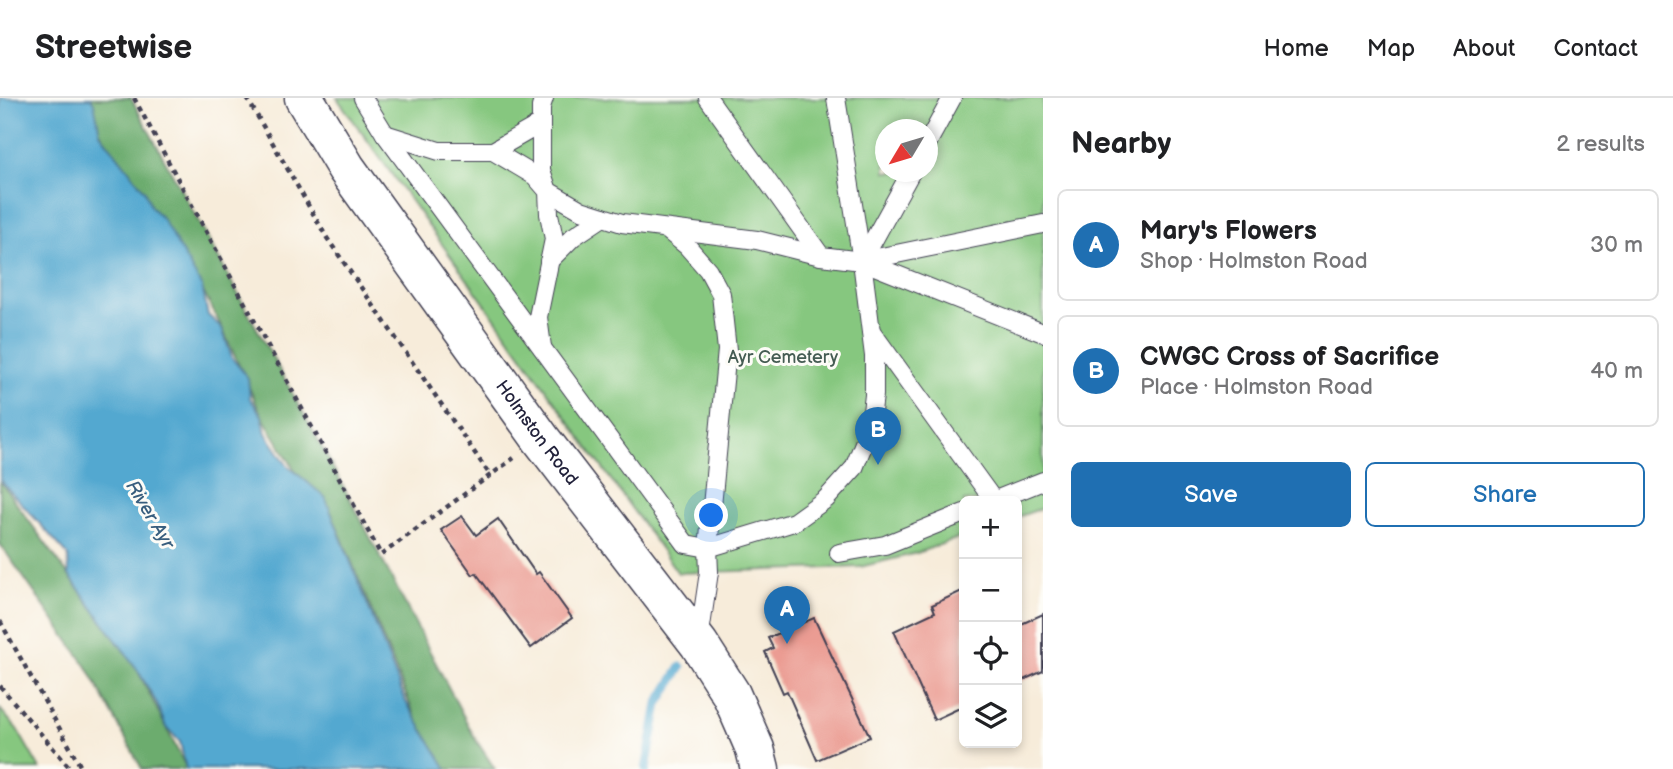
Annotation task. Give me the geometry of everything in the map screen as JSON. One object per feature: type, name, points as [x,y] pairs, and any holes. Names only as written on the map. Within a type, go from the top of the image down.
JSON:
[{"type":"main road","name":"Holmston Road","points":[[304,98],[346,168],[541,439],[699,644],[731,694],[755,749],[760,769]]},
{"type":"lane","points":[[363,98],[385,134],[542,351],[686,544],[708,548],[794,522],[826,499],[853,468],[870,428],[874,395],[874,356],[836,98]]},
{"type":"lane","points":[[542,351],[538,317],[554,239],[548,191],[541,170],[540,124],[544,98]]},
{"type":"lane","points":[[708,98],[821,256]]},
{"type":"lane","points":[[938,124],[952,98]]},
{"type":"lane","points":[[385,134],[439,151],[493,151],[540,124]]},
{"type":"lane","points":[[493,151],[535,176],[548,191],[581,210],[622,223],[757,240],[821,256],[862,261],[1043,333]]},
{"type":"lane","points":[[862,261],[905,182]]},
{"type":"lane","points":[[549,261],[573,237],[603,217]]},
{"type":"lane","points":[[862,261],[1043,224]]},
{"type":"lane","points":[[666,229],[687,246],[708,270],[720,294],[727,350],[708,548],[709,572],[699,644]]},
{"type":"lane","points":[[869,328],[989,496]]},
{"type":"lane","points":[[1006,496],[1043,481]]},
{"type":"lane","points":[[839,554],[885,545],[959,515]]},
{"type":"path","points":[[134,98],[381,555],[541,439]]},
{"type":"path","points":[[247,98],[327,238],[490,474]]},
{"type":"path","points":[[0,621],[82,769]]},
{"type":"path","points":[[0,685],[71,769]]},
{"type":"green space","points":[[83,98],[131,98],[355,508],[476,740],[495,769],[446,769],[416,719],[332,514],[296,472],[262,416],[191,268],[100,132]]},
{"type":"green space","name":"Ayr Cemetery","points":[[337,98],[1043,98],[1043,508],[1022,515],[1022,496],[959,496],[959,538],[917,553],[860,567],[678,573]]},
{"type":"green space","points":[[0,481],[137,669],[187,769],[142,769],[87,667],[0,544]]},
{"type":"green space","points":[[0,709],[17,729],[40,769],[0,769]]},
{"type":"water","name":"River Ayr","points":[[0,98],[91,98],[100,133],[145,191],[151,207],[162,218],[202,287],[208,315],[222,328],[232,358],[248,378],[250,398],[262,416],[266,433],[287,465],[325,497],[406,702],[447,769],[186,769],[180,742],[166,727],[156,702],[137,669],[69,575],[68,555],[0,480]]},
{"type":"building","points":[[462,516],[476,535],[498,519],[536,574],[539,572],[572,618],[531,648],[441,530]]},
{"type":"building","points":[[959,592],[959,708],[934,720],[894,631],[935,612],[932,605]]},
{"type":"building","points":[[1043,614],[1043,671],[1022,681],[1022,624]]},
{"type":"building","points":[[814,618],[870,737],[817,760],[787,691],[783,693],[765,652],[773,648],[768,638]]},
{"type":"waterway","points":[[646,769],[658,704],[681,667]]},
{"type":"place","name":"CWGC Cross of Sacrifice","points":[[878,465]]},
{"type":"place","name":"Mary's Flowers","points":[[787,644]]}]
